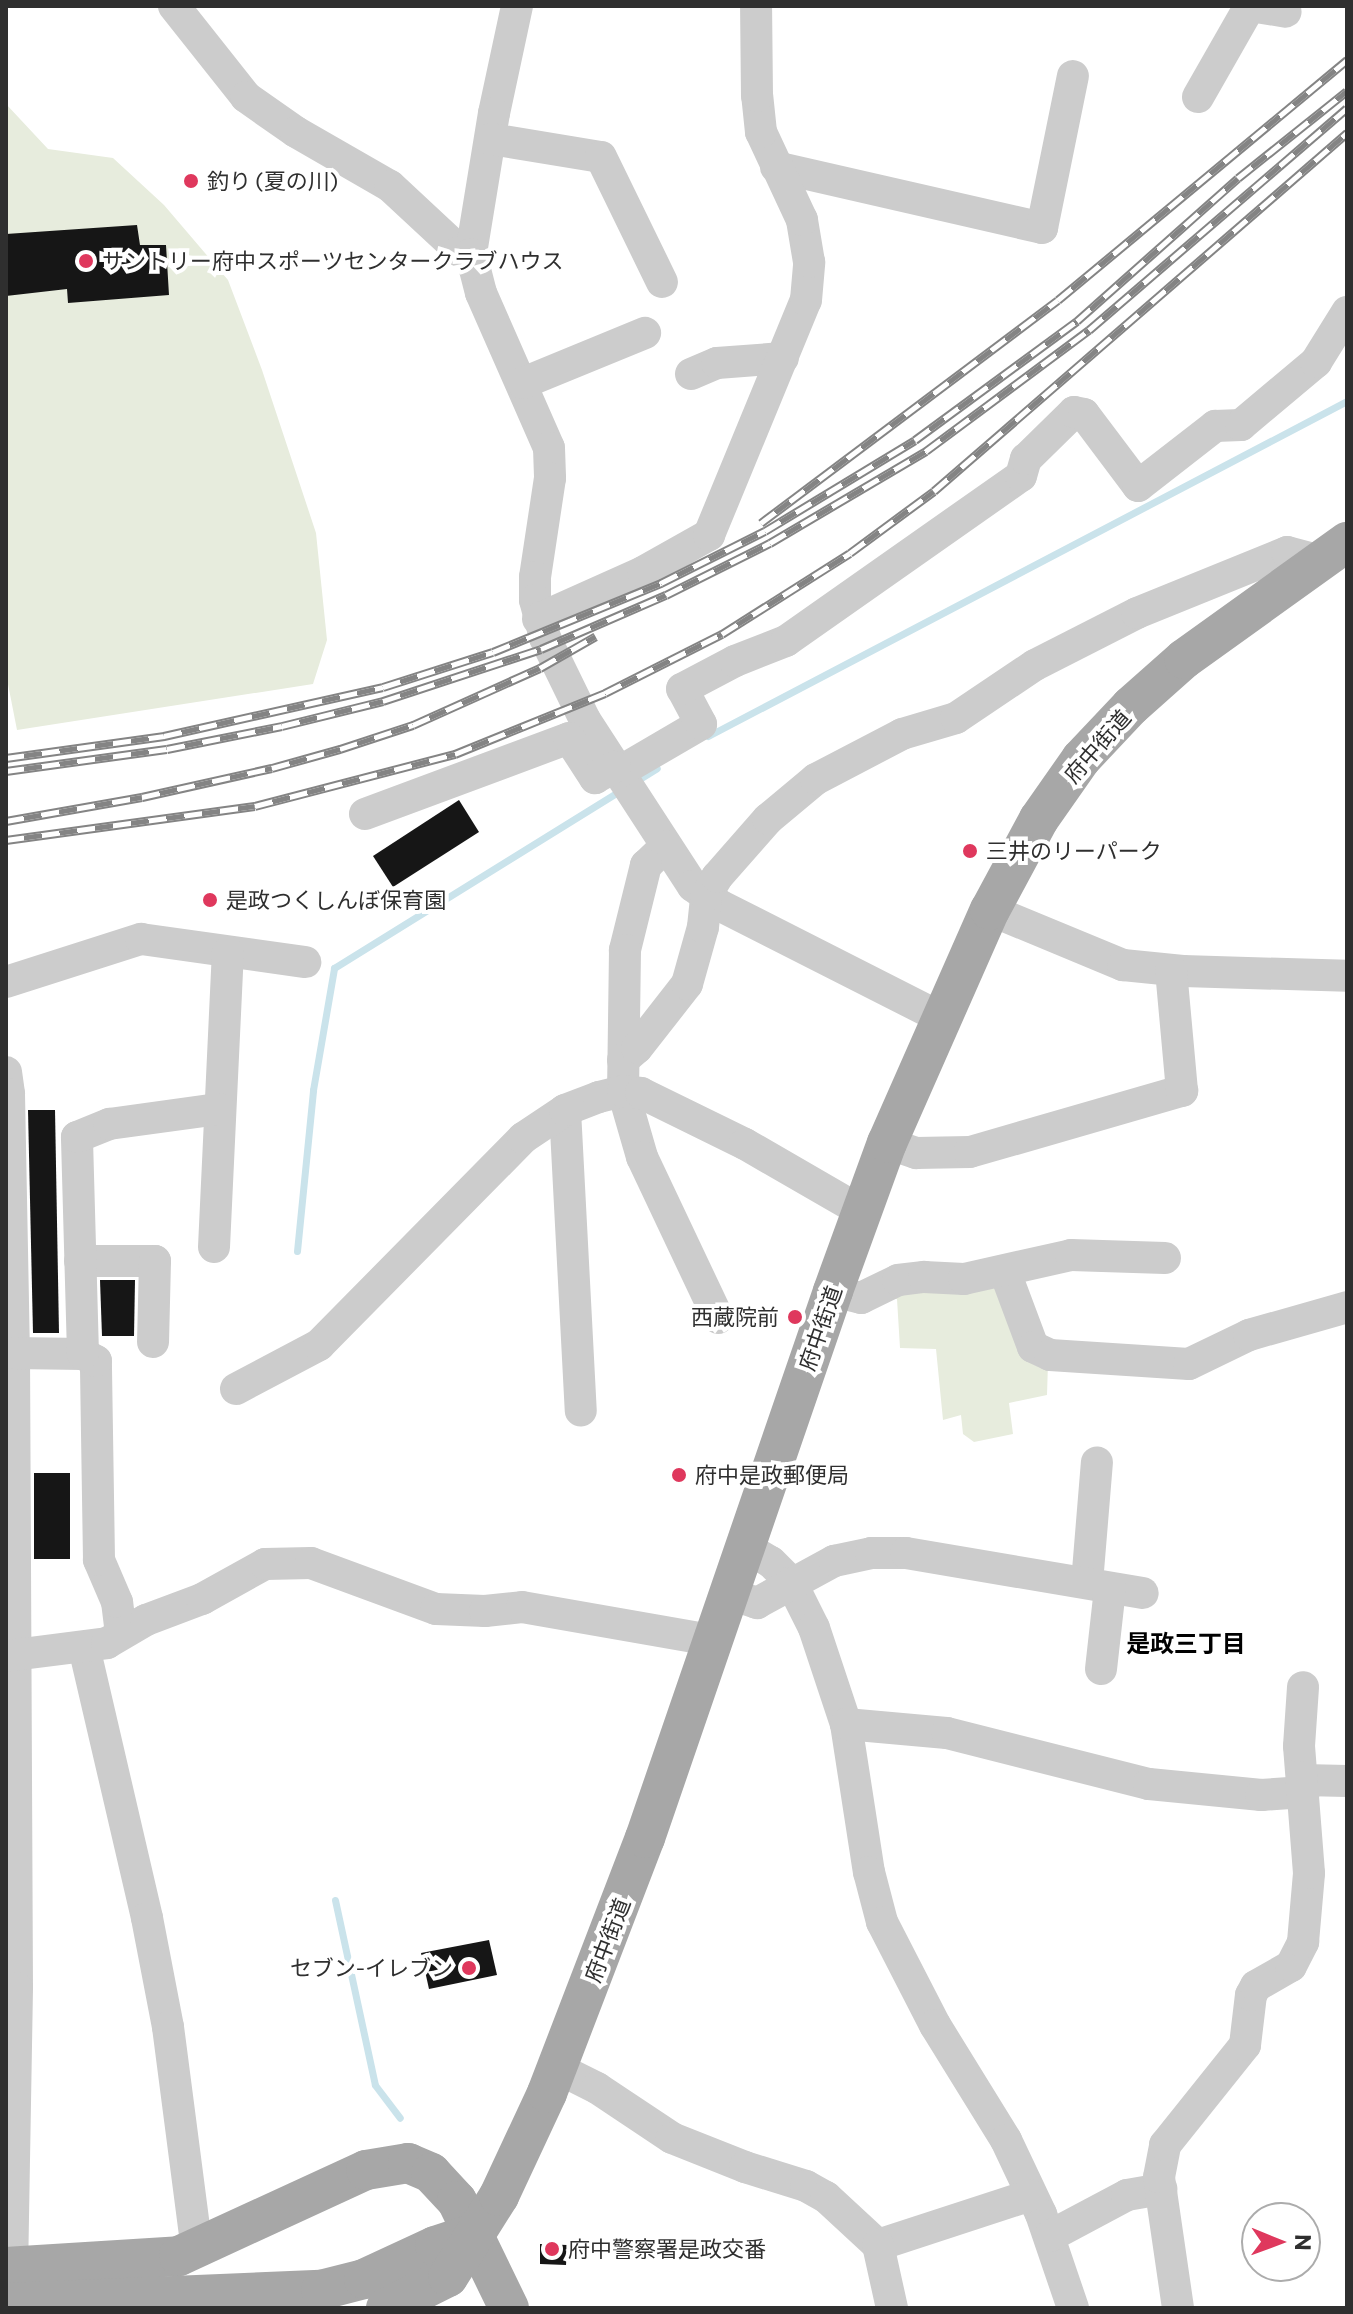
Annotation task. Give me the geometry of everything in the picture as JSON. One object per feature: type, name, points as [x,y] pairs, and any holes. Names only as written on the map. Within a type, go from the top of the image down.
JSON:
[{"type":"main road","name":"府中街道","points":[[404,2304],[448,2277],[499,2196],[557,2068],[624,1895],[861,1211],[887,1143],[990,910],[1039,819],[1081,759],[1131,706],[1184,659],[1334,552]]},
{"type":"main road","points":[[8,2279],[179,2256],[366,2170],[394,2163],[418,2166],[443,2183],[457,2201],[509,2308]]},
{"type":"main road","points":[[8,2279],[321,2290],[364,2279],[435,2246],[473,2234]]},
{"type":"street","points":[[174,6],[246,97],[296,132],[390,186],[460,251],[471,254]]},
{"type":"street","points":[[517,6],[471,254],[481,293],[549,448],[550,478],[535,577],[538,619],[571,694],[693,886],[706,896],[942,1018]]},
{"type":"street","points":[[538,619],[643,572],[709,535],[806,300],[809,262],[802,220],[761,132],[757,96],[756,6]]},
{"type":"street","points":[[1198,97],[1250,6],[1286,12]]},
{"type":"street","points":[[776,167],[1042,228],[1073,76]]},
{"type":"street","points":[[491,139],[601,157],[647,267]]},
{"type":"street","points":[[365,814],[569,738],[595,778],[622,778],[701,724],[682,689],[735,661],[786,641],[1021,476],[1026,459],[1074,412],[1084,414],[1138,486],[1215,426],[1241,425],[1316,362],[1347,312]]},
{"type":"street","points":[[523,383],[645,333]]},
{"type":"street","points":[[691,374],[717,363],[783,358]]},
{"type":"street","points":[[236,1389],[319,1345],[523,1138],[623,1075],[637,1048],[687,984],[703,927],[706,896],[717,877],[768,819],[816,779],[902,734],[956,718],[1035,665],[1137,613],[1287,552],[1334,552]]},
{"type":"street","points":[[666,846],[646,865],[630,922],[622,986],[623,1075],[642,1157],[718,1318]]},
{"type":"street","points":[[990,910],[1123,965],[1171,970],[1347,976]]},
{"type":"street","points":[[6,982],[141,939],[305,962]]},
{"type":"street","points":[[214,1247],[228,952]]},
{"type":"street","points":[[887,1143],[916,1153],[970,1152],[1182,1091],[1171,970]]},
{"type":"street","points":[[6,1072],[14,1353],[11,1656],[17,1988],[8,2279]]},
{"type":"street","points":[[623,1075],[641,1093],[745,1144],[861,1211]]},
{"type":"street","points":[[83,1354],[77,1137],[109,1124],[219,1109]]},
{"type":"street","points":[[565,1110],[581,1411]]},
{"type":"street","points":[[833,1291],[861,1298],[898,1280],[924,1277],[964,1279],[1071,1255],[1165,1258]]},
{"type":"street","points":[[80,1261],[155,1261],[153,1342]]},
{"type":"street","points":[[1005,1272],[1033,1347],[1050,1355],[1189,1364],[1249,1335],[1347,1307]]},
{"type":"street","points":[[14,1353],[83,1354],[96,1361],[99,1560],[117,1602],[121,1634]]},
{"type":"street","points":[[1097,1462],[1101,1669]]},
{"type":"street","points":[[744,1546],[771,1562],[791,1582],[814,1628],[846,1724],[869,1872],[882,1922],[935,2025],[1006,2140],[1050,2236],[1073,2308]]},
{"type":"street","points":[[728,1593],[757,1603],[834,1561],[871,1553],[906,1553],[1143,1593]]},
{"type":"street","points":[[11,1656],[107,1643],[202,1599],[265,1564],[311,1563],[436,1609],[485,1611],[522,1607],[712,1640]]},
{"type":"street","points":[[84,1647],[147,1918],[168,2027],[197,2249]]},
{"type":"street","points":[[1178,2308],[1159,2177],[1165,2145],[1245,2045],[1251,1995],[1256,1986],[1284,1972],[1298,1959],[1303,1942],[1309,1873],[1299,1746],[1303,1687]]},
{"type":"street","points":[[846,1724],[947,1733],[1163,1787],[1261,1795],[1347,1781]]},
{"type":"street","points":[[557,2068],[597,2088],[672,2138],[745,2167],[806,2186],[826,2197],[878,2245],[892,2308]]},
{"type":"street","points":[[1050,2236],[1127,2195],[1161,2189]]},
{"type":"street","points":[[878,2245],[1031,2195]]},
{"type":"shaded area","points":[[6,104],[48,149],[113,158],[164,205],[228,280],[262,370],[316,533],[327,640],[313,684],[17,730],[6,674]]},
{"type":"shaded area","points":[[1000,1280],[1048,1363],[1047,1395],[1009,1403],[1013,1434],[974,1442],[963,1434],[961,1415],[943,1420],[936,1349],[900,1348],[897,1299],[890,1299],[896,1286]]},
{"type":"building","name":"サントリー府中スポーツセンタークラブハウス","points":[[137,225],[140,245],[166,245],[169,295],[68,303],[67,289],[6,296],[6,234]]},
{"type":"building","points":[[459,800],[479,832],[393,887],[373,856]]},
{"type":"building","points":[[28,1110],[55,1110],[59,1333],[33,1333]]},
{"type":"building","points":[[100,1280],[135,1280],[134,1336],[102,1336]]},
{"type":"building","points":[[34,1473],[70,1473],[70,1559],[34,1559]]},
{"type":"building","points":[[489,1940],[497,1975],[429,1989],[421,1953]]},
{"type":"building","points":[[540,2244],[567,2245],[566,2265],[540,2264]]},
{"type":"waterway","points":[[708,736],[1347,401]]},
{"type":"waterway","points":[[633,783],[657,768]]},
{"type":"waterway","points":[[297,1251],[313,1090],[334,968],[619,791]]},
{"type":"waterway","points":[[335,1900],[375,2085],[400,2118]]},
{"type":"railway","points":[[761,523],[1058,300],[1347,60]]},
{"type":"railway","points":[[6,758],[164,736],[383,687],[493,652],[661,583],[765,531],[915,440],[1077,321],[1238,178],[1347,91]]},
{"type":"railway","points":[[6,771],[167,749],[282,726],[383,701],[541,649],[666,595],[770,543],[926,451],[1089,330],[1347,108]]},
{"type":"railway","points":[[6,840],[255,806],[455,754],[605,693],[722,634],[850,553],[934,491],[1347,133]]},
{"type":"railway","points":[[6,821],[142,797],[272,768],[340,749],[413,725],[540,668],[596,636]]},
{"type":"place","name":"釣り (夏の川)","points":[[191,181]]},
{"type":"place","name":"サントリー府中スポーツセンタークラブハウス","points":[[86,261]]},
{"type":"place","name":"三井のリーパーク","points":[[970,851]]},
{"type":"place","name":"是政つくしんぼ保育園","points":[[210,900]]},
{"type":"place","name":"西蔵院前","points":[[795,1317]]},
{"type":"place","name":"府中是政郵便局","points":[[679,1475]]},
{"type":"place","name":"セブン-イレブン","points":[[469,1968]]},
{"type":"place","name":"府中警察署是政交番","points":[[552,2249]]},
{"type":"district","name":"是政三丁目","points":[[1186,1643]]}]
